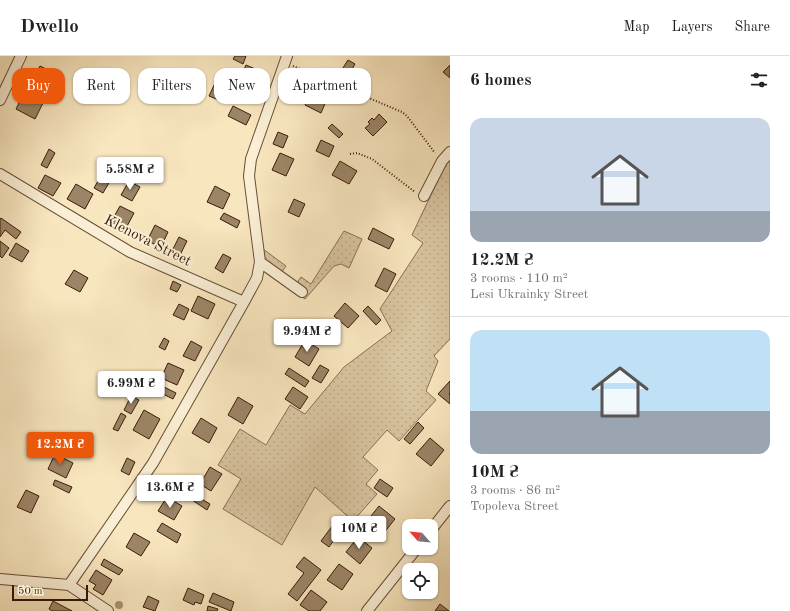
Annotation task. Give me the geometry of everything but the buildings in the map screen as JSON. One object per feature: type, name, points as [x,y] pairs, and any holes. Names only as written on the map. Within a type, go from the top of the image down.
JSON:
[{"type":"street","points":[[0,100],[22,56]]},
{"type":"street","points":[[69,585],[153,463],[257,278],[260,262],[249,176],[251,159],[286,59]]},
{"type":"street","points":[[424,196],[442,161],[450,152]]},
{"type":"street","name":"Klenova Street","points":[[0,174],[130,252],[244,302]]},
{"type":"street","points":[[260,262],[302,292]]},
{"type":"street","points":[[438,521],[450,506]]},
{"type":"street","points":[[367,611],[411,555]]},
{"type":"street","points":[[0,579],[69,585],[108,611]]},
{"type":"path","points":[[286,59],[340,86],[402,112],[407,116],[442,161]]},
{"type":"path","points":[[350,154],[357,154],[372,159],[411,189],[424,196]]},
{"type":"shaded area","points":[[450,159],[450,339],[434,356],[438,361],[426,391],[436,400],[399,441],[387,430],[363,457],[378,470],[366,484],[377,494],[353,521],[315,487],[282,545],[223,509],[241,479],[218,465],[240,429],[266,445],[290,405],[305,414],[344,367],[392,331],[380,309],[423,243],[412,235],[446,163]]},
{"type":"shaded area","points":[[344,231],[362,239],[349,268],[341,264],[334,266],[305,299],[264,271],[263,249],[286,266],[281,273],[296,284],[301,277],[311,284]]}]
